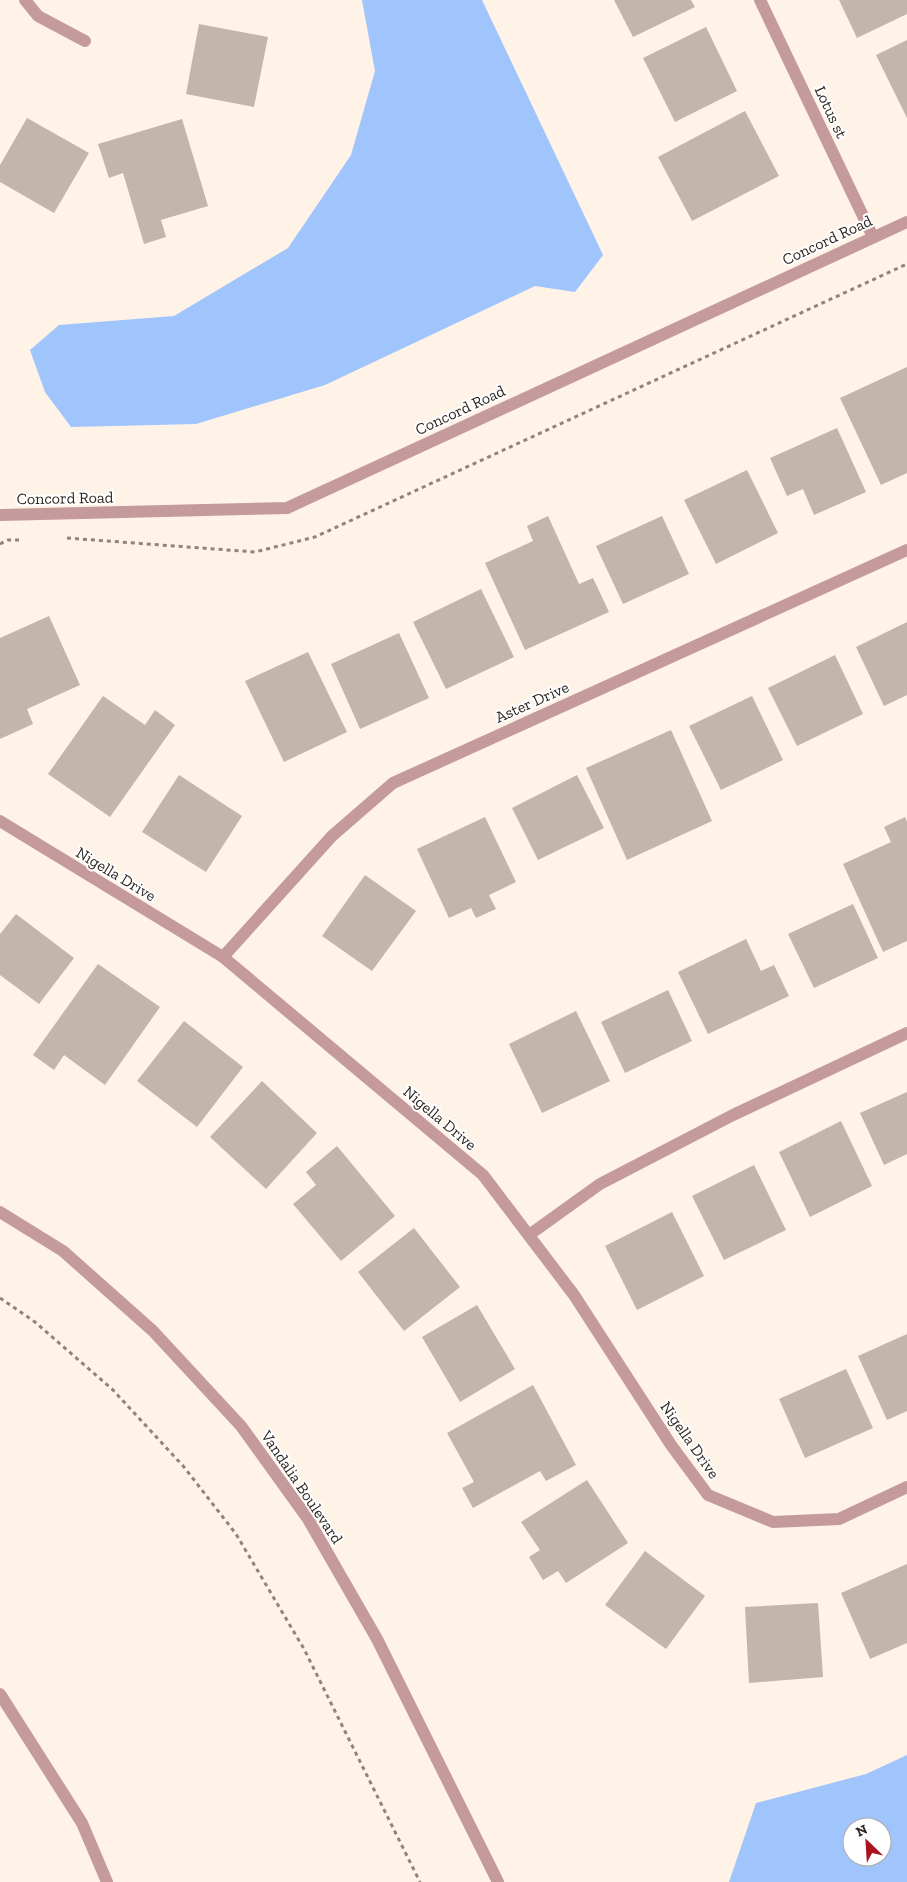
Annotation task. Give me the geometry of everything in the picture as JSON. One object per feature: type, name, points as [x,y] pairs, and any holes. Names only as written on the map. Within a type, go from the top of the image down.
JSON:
[{"type":"street","points":[[25,0],[38,16],[85,41]]},
{"type":"street","name":"Lotus st","points":[[760,0],[873,237]]},
{"type":"street","name":"Concord Road","points":[[0,515],[287,508],[907,222]]},
{"type":"street","name":"Aster Drive","points":[[223,957],[332,836],[393,783],[907,550]]},
{"type":"street","name":"Nigella Drive","points":[[0,821],[223,957],[483,1175],[574,1295],[672,1445],[708,1495],[773,1522],[839,1519],[907,1487]]},
{"type":"street","points":[[529,1235],[600,1184],[733,1115],[907,1034]]},
{"type":"street","name":"Vandalia Boulevard","points":[[0,1212],[63,1251],[154,1331],[241,1426],[308,1519],[377,1639],[498,1882]]},
{"type":"street","points":[[0,1694],[82,1823],[107,1882]]},
{"type":"path","points":[[0,1298],[35,1322],[113,1390],[184,1467],[236,1534],[304,1650],[420,1882]]},
{"type":"water","points":[[362,0],[482,0],[603,255],[575,292],[535,286],[325,385],[196,424],[71,427],[45,392],[30,350],[59,325],[174,316],[288,248],[351,155],[375,71]]},
{"type":"water","points":[[907,1755],[907,1882],[729,1882],[756,1803],[866,1774]]},
{"type":"building","points":[[614,0],[691,0],[695,7],[633,37]]},
{"type":"building","points":[[839,0],[907,0],[907,14],[857,38]]},
{"type":"building","points":[[199,24],[268,37],[254,107],[186,94]]},
{"type":"building","points":[[706,27],[737,91],[675,122],[643,58]]},
{"type":"building","points":[[907,40],[907,118],[876,55]]},
{"type":"building","points":[[745,111],[779,176],[692,221],[658,157]]},
{"type":"building","points":[[27,118],[89,153],[54,213],[0,182],[0,165]]},
{"type":"building","points":[[182,119],[208,206],[161,220],[166,237],[144,244],[123,173],[109,178],[98,144]]},
{"type":"building","points":[[907,367],[907,473],[881,485],[840,398]]},
{"type":"building","points":[[837,428],[866,492],[814,515],[803,489],[787,496],[770,458]]},
{"type":"building","points":[[747,470],[778,533],[716,564],[684,500]]},
{"type":"building","points":[[548,516],[579,584],[593,578],[609,612],[525,650],[485,563],[533,541],[527,526]]},
{"type":"building","points":[[662,516],[689,574],[623,604],[596,546]]},
{"type":"building","points":[[481,589],[514,657],[446,689],[413,622]]},
{"type":"building","points":[[49,616],[80,685],[27,709],[33,724],[0,739],[0,638]]},
{"type":"building","points":[[907,622],[907,695],[884,706],[856,647]]},
{"type":"building","points":[[399,633],[429,698],[360,729],[331,664]]},
{"type":"building","points":[[308,652],[347,732],[284,762],[245,681]]},
{"type":"building","points":[[835,655],[863,714],[797,746],[768,688]]},
{"type":"building","points":[[103,696],[145,725],[155,710],[175,725],[110,817],[48,774]]},
{"type":"building","points":[[752,696],[783,760],[721,790],[689,726]]},
{"type":"building","points":[[671,730],[712,821],[627,860],[586,768]]},
{"type":"building","points":[[179,775],[242,816],[206,872],[142,832]]},
{"type":"building","points":[[577,775],[604,828],[538,860],[512,808]]},
{"type":"building","points":[[485,817],[516,882],[489,895],[496,909],[476,918],[471,908],[449,918],[417,849]]},
{"type":"building","points":[[905,817],[907,822],[907,941],[883,952],[843,864],[891,842],[884,827]]},
{"type":"building","points":[[365,875],[416,911],[372,971],[322,936]]},
{"type":"building","points":[[853,904],[878,958],[814,988],[788,934]]},
{"type":"building","points":[[16,914],[74,958],[39,1004],[0,975],[0,934]]},
{"type":"building","points":[[746,939],[761,971],[774,965],[789,996],[708,1034],[678,972]]},
{"type":"building","points":[[98,964],[160,1007],[105,1085],[64,1055],[54,1070],[33,1055]]},
{"type":"building","points":[[668,990],[692,1041],[625,1073],[601,1022]]},
{"type":"building","points":[[576,1011],[610,1081],[542,1113],[509,1044]]},
{"type":"building","points":[[184,1021],[243,1067],[197,1127],[137,1081]]},
{"type":"building","points":[[262,1081],[317,1133],[266,1189],[210,1137]]},
{"type":"building","points":[[907,1092],[907,1154],[884,1165],[860,1113]]},
{"type":"building","points":[[841,1121],[872,1186],[810,1217],[779,1152]]},
{"type":"building","points":[[337,1146],[395,1216],[341,1261],[293,1204],[316,1185],[306,1172]]},
{"type":"building","points":[[754,1165],[786,1230],[724,1260],[692,1196]]},
{"type":"building","points":[[672,1212],[704,1276],[637,1310],[605,1246]]},
{"type":"building","points":[[414,1228],[460,1287],[404,1331],[358,1272]]},
{"type":"building","points":[[477,1305],[515,1369],[460,1402],[422,1337]]},
{"type":"building","points":[[907,1334],[907,1411],[887,1420],[858,1356]]},
{"type":"building","points":[[846,1369],[873,1428],[805,1458],[779,1399]]},
{"type":"building","points":[[533,1385],[576,1465],[546,1481],[540,1471],[473,1508],[462,1488],[474,1482],[447,1433]]},
{"type":"building","points":[[587,1480],[628,1543],[566,1583],[558,1571],[543,1580],[529,1557],[540,1550],[521,1522]]},
{"type":"building","points":[[645,1551],[705,1596],[666,1649],[605,1605]]},
{"type":"building","points":[[907,1564],[907,1643],[870,1659],[841,1593]]},
{"type":"building","points":[[818,1603],[823,1677],[749,1683],[745,1607]]}]
